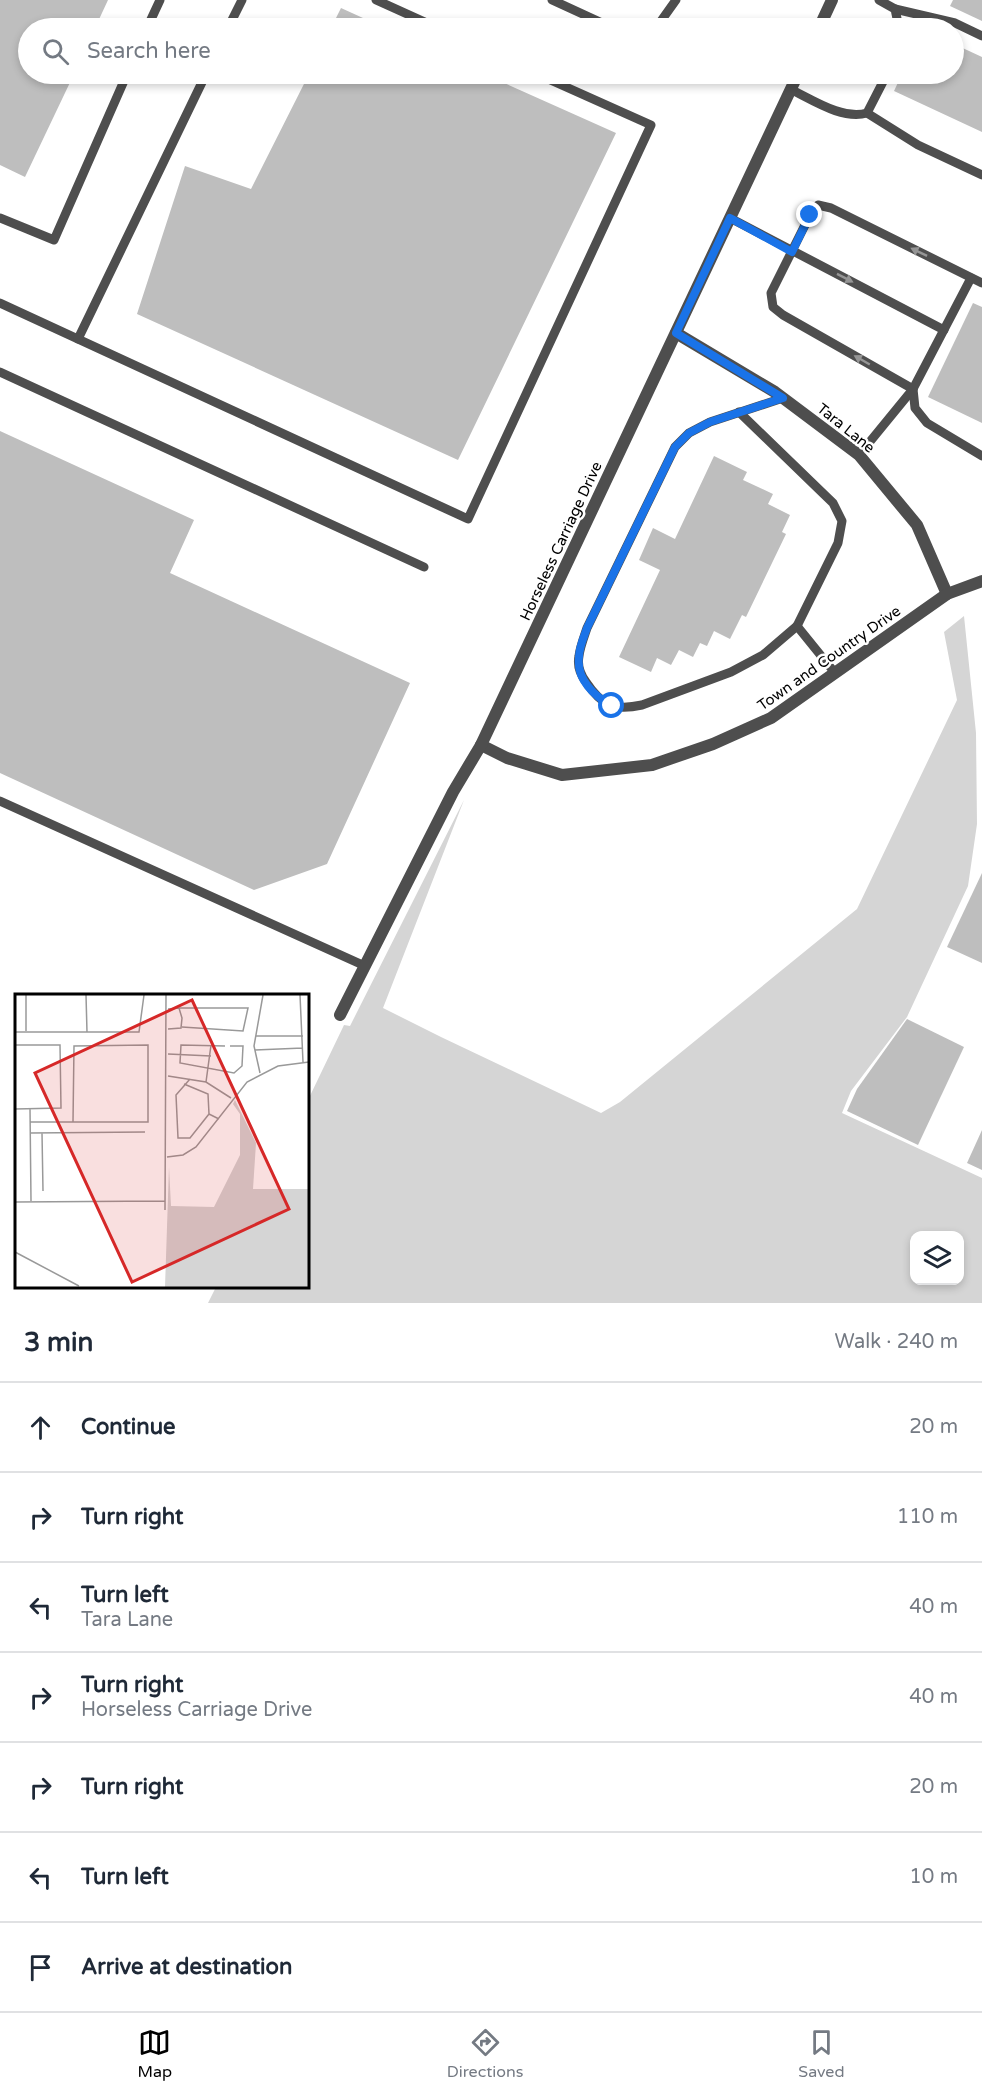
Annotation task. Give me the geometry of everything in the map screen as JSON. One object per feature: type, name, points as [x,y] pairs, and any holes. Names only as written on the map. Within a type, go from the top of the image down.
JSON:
[{"type":"street","points":[[824,18],[832,0]]},
{"type":"street","name":"Horseless Carriage Drive","points":[[340,1015],[453,792],[481,745],[793,84]]},
{"type":"street","name":"Tara Lane","points":[[676,333],[783,398],[859,454],[917,525],[947,594]]},
{"type":"street","name":"Town and Country Drive","points":[[481,745],[507,758],[562,775],[652,765],[713,744],[771,718],[947,594],[982,582]]},
{"type":"lane","points":[[152,18],[160,0]]},
{"type":"lane","points":[[233,18],[242,0]]},
{"type":"lane","points":[[376,0],[416,18]]},
{"type":"lane","points":[[552,0],[591,18]]},
{"type":"lane","points":[[663,18],[676,0]]},
{"type":"lane","points":[[879,0],[895,9],[934,18]]},
{"type":"lane","points":[[895,9],[897,18]]},
{"type":"lane","points":[[964,27],[982,36]]},
{"type":"lane","points":[[0,218],[54,240],[124,84]]},
{"type":"lane","points":[[78,339],[201,84]]},
{"type":"lane","points":[[0,303],[468,519],[651,126],[559,84]]},
{"type":"lane","points":[[790,89],[842,112],[859,115],[867,112],[882,84]]},
{"type":"lane","points":[[867,112],[918,145],[982,175]]},
{"type":"lane","points":[[913,389],[783,315],[773,307],[771,293],[810,215],[818,205],[831,208],[982,283]]},
{"type":"lane","points":[[730,218],[944,330]]},
{"type":"lane","points":[[859,454],[913,389],[971,278]]},
{"type":"lane","points":[[0,372],[424,567]]},
{"type":"lane","points":[[913,389],[915,408],[927,423],[982,456]]},
{"type":"lane","points":[[739,412],[833,503],[842,521],[838,543],[797,626],[763,655],[731,672],[673,695],[635,707],[612,706],[597,698],[579,673],[579,656],[587,628],[675,447],[689,433],[710,422],[739,412],[783,398]]},
{"type":"lane","points":[[797,626],[835,673]]},
{"type":"lane","points":[[0,801],[365,966]]},
{"type":"shaded area","points":[[964,616],[976,733],[977,824],[968,886],[907,1017],[851,1091],[842,1113],[982,1178],[982,1303],[208,1303],[216,1288],[309,1288],[309,1098],[344,1025],[350,1026],[464,800],[383,1008],[601,1113],[620,1102],[857,909],[957,700],[944,632]]},
{"type":"building","points":[[0,0],[108,0],[100,18],[18,18],[18,84],[69,84],[25,177],[0,165]]},
{"type":"building","points":[[953,0],[982,0],[982,21],[950,6]]},
{"type":"building","points":[[341,8],[363,18],[336,18]]},
{"type":"building","points":[[964,49],[982,57],[982,132],[894,91],[897,84],[964,84]]},
{"type":"building","points":[[304,84],[506,84],[616,133],[458,460],[137,314],[185,166],[251,189]]},
{"type":"building","points":[[973,303],[982,307],[982,423],[928,397]]},
{"type":"building","points":[[0,431],[194,520],[170,573],[410,683],[327,864],[254,890],[0,773]]},
{"type":"building","points":[[714,456],[747,472],[743,480],[773,494],[768,504],[790,515],[782,532],[786,534],[746,617],[742,615],[730,639],[714,631],[707,646],[700,643],[693,657],[679,650],[671,665],[657,658],[651,672],[619,657],[660,570],[639,560],[653,528],[675,539]]},
{"type":"building","points":[[982,873],[982,963],[947,947]]},
{"type":"building","points":[[907,1019],[964,1047],[918,1145],[847,1111],[857,1089]]},
{"type":"building","points":[[982,1130],[982,1170],[967,1163]]},
{"type":"route","points":[[612,706],[597,698],[579,673],[579,656],[587,628],[675,447],[689,433],[710,422],[783,398],[676,333],[730,218],[792,252],[810,215]]}]
